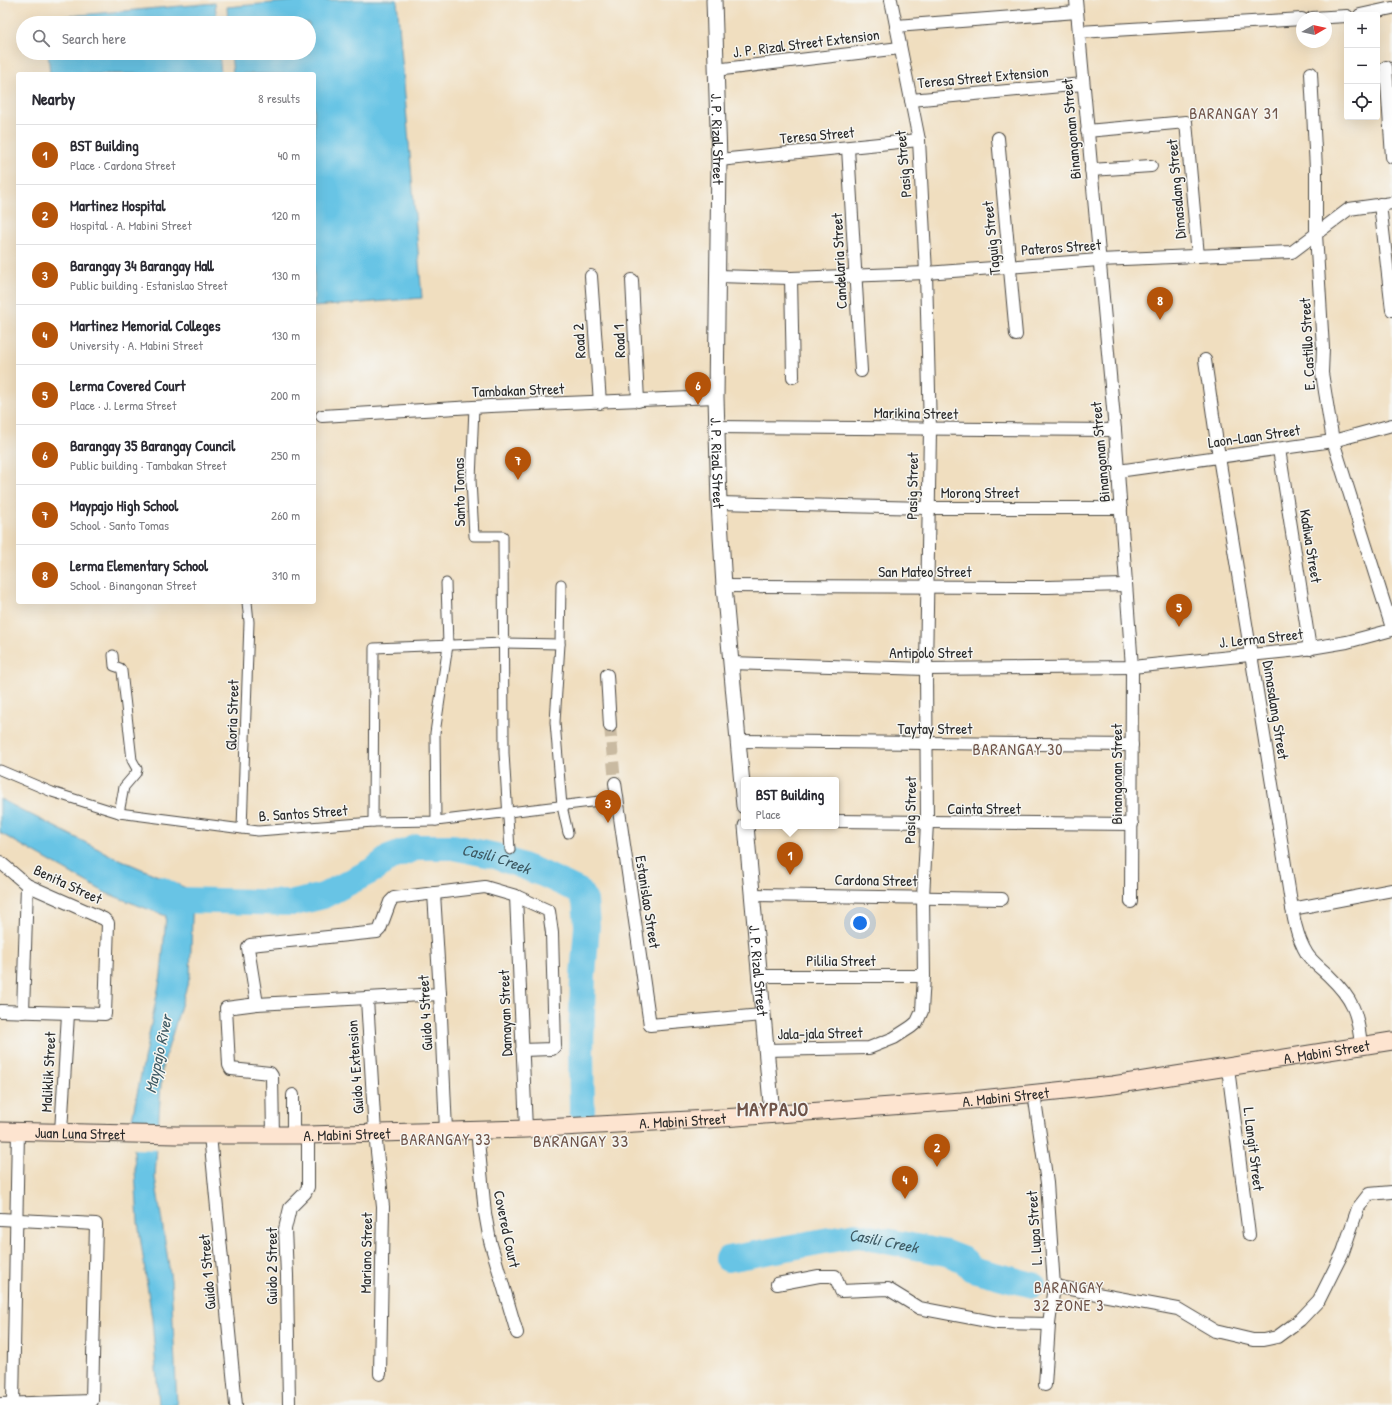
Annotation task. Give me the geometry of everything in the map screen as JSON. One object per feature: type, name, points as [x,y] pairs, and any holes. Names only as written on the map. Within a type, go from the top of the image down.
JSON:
[{"type":"main road","name":"A. Mabini Street","points":[[160,1134],[300,1135],[526,1129],[962,1101],[1113,1085],[1392,1041]]},
{"type":"main road","name":"Juan Luna Street","points":[[0,1131],[160,1134]]},
{"type":"street","name":"J. P. Rizal Street","points":[[714,0],[719,160],[716,397],[719,503],[724,586],[741,777]]},
{"type":"street","name":"Pasig Street","points":[[891,0],[919,140],[926,273],[930,430],[927,508],[927,823],[923,897],[924,976]]},
{"type":"street","name":"J. P. Rizal Street Extension","points":[[896,26],[1076,6]]},
{"type":"street","name":"Binangonan Street","points":[[1076,6],[1115,430],[1132,667],[1131,902]]},
{"type":"street","points":[[1374,12],[1392,8]]},
{"type":"street","points":[[1332,17],[1344,16]]},
{"type":"street","points":[[1079,32],[1296,19]]},
{"type":"street","name":"J. P. Rizal Street Extension","points":[[715,70],[900,48]]},
{"type":"street","points":[[1386,67],[1392,157]]},
{"type":"street","name":"E. Castillo Street","points":[[1311,73],[1316,169],[1316,234],[1324,348],[1322,373],[1333,441],[1392,629]]},
{"type":"street","name":"Teresa Street Extension","points":[[911,100],[1083,84]]},
{"type":"street","name":"Dimasalang Street","points":[[1087,131],[1186,122],[1198,256]]},
{"type":"street","name":"Taguig Street","points":[[998,138],[1016,335]]},
{"type":"street","name":"Teresa Street","points":[[719,160],[919,140]]},
{"type":"street","name":"Candelaria Street","points":[[848,148],[861,372]]},
{"type":"street","points":[[1091,170],[1151,166]]},
{"type":"street","points":[[1386,204],[1392,310]]},
{"type":"street","name":"Pateros Street","points":[[717,276],[791,278],[926,273],[1099,260],[1292,252],[1349,208],[1386,204]]},
{"type":"street","name":"Road 2","points":[[591,276],[600,403]]},
{"type":"street","points":[[791,278],[793,377]]},
{"type":"street","name":"Road 1","points":[[632,280],[638,401]]},
{"type":"street","name":"Dimasalang Street","points":[[1205,360],[1219,458],[1292,908],[1298,936],[1308,955],[1340,986],[1353,1004],[1359,1025],[1361,1046]]},
{"type":"street","name":"Tambakan Street","points":[[322,416],[474,407],[600,403],[716,397]]},
{"type":"street","name":"Santo Tomas","points":[[474,407],[472,480],[474,536],[503,536],[504,643]]},
{"type":"street","name":"Laon-Laan Street","points":[[1118,471],[1333,441],[1392,425]]},
{"type":"street","name":"Marikina Street","points":[[717,427],[930,430],[1115,430]]},
{"type":"street","name":"Kadiwa Street","points":[[1279,449],[1310,649]]},
{"type":"street","name":"Morong Street","points":[[719,503],[927,508],[1121,508]]},
{"type":"street","points":[[436,820],[435,733],[448,645],[446,583]]},
{"type":"street","points":[[561,584],[560,644],[555,722],[562,806],[568,833]]},
{"type":"street","name":"San Mateo Street","points":[[724,586],[1048,588],[1126,585]]},
{"type":"street","name":"Gloria Street","points":[[242,829],[249,622],[247,604]]},
{"type":"street","name":"J. Lerma Street","points":[[1132,667],[1310,649],[1347,642],[1392,629]]},
{"type":"street","points":[[504,643],[504,753],[510,850]]},
{"type":"street","points":[[373,822],[374,648],[504,643],[560,644]]},
{"type":"street","points":[[113,655],[114,666],[120,668],[122,671],[132,760],[137,769],[136,773],[124,787],[119,813]]},
{"type":"street","name":"Antipolo Street","points":[[731,663],[926,669],[1132,667]]},
{"type":"street","points":[[607,675],[610,726]]},
{"type":"street","name":"Taytay Street","points":[[738,742],[1132,745]]},
{"type":"street","name":"B. Santos Street","points":[[0,770],[52,792],[119,813],[258,831],[373,822],[436,820],[507,813],[616,799]]},
{"type":"street","name":"Estanislao Street","points":[[615,783],[616,799],[650,1025],[762,1015]]},
{"type":"street","name":"Cainta Street","points":[[839,821],[1132,824]]},
{"type":"street","name":"J. P. Rizal Street","points":[[746,829],[758,976],[772,1114]]},
{"type":"street","name":"Benita Street","points":[[0,862],[27,885],[104,919],[108,923],[105,1014],[68,1014]]},
{"type":"street","points":[[24,1012],[27,885]]},
{"type":"street","points":[[257,1004],[248,948],[253,944],[377,932],[380,929],[391,899],[485,887],[516,896],[547,909],[551,914],[555,1046],[552,1049],[522,1050]]},
{"type":"street","points":[[1292,908],[1392,890]]},
{"type":"street","name":"Guido 4 Street","points":[[434,893],[446,1131]]},
{"type":"street","name":"Cardona Street","points":[[751,895],[1002,899]]},
{"type":"street","name":"Damayan Street","points":[[516,896],[526,1129]]},
{"type":"street","name":"Pililia Street","points":[[758,976],[924,976]]},
{"type":"street","name":"Jala-jala Street","points":[[765,1050],[869,1048],[894,1038],[917,1022],[922,1011],[924,976]]},
{"type":"street","points":[[273,1135],[272,1076],[270,1073],[231,1069],[229,1065],[226,1008],[257,1004],[440,994]]},
{"type":"street","name":"Guido 4 Extension","points":[[367,999],[375,1133]]},
{"type":"street","points":[[0,1011],[68,1014]]},
{"type":"street","name":"Maliklik Street","points":[[61,1132],[68,1014]]},
{"type":"street","name":"L. Langit Street","points":[[1225,1067],[1229,1076],[1249,1235]]},
{"type":"street","name":"L. Lupa Street","points":[[1034,1093],[1047,1183],[1054,1286],[1048,1324],[1044,1385]]},
{"type":"street","name":"Guido 2 Street","points":[[289,1405],[285,1229],[290,1208],[306,1193],[308,1187],[293,1096]]},
{"type":"street","name":"Covered Court","points":[[477,1130],[484,1214],[490,1241],[516,1333]]},
{"type":"street","points":[[13,1404],[18,1131]]},
{"type":"street","name":"Mariano Street","points":[[375,1133],[382,1207],[380,1374]]},
{"type":"street","name":"Guido 1 Street","points":[[210,1135],[236,1405]]},
{"type":"street","points":[[1054,1286],[1178,1309],[1215,1331],[1253,1340],[1263,1340],[1277,1337],[1300,1320],[1319,1300],[1343,1252],[1358,1208],[1369,1194],[1392,1192]]},
{"type":"street","points":[[0,1219],[96,1224],[92,1401],[0,1404]]},
{"type":"street","points":[[777,1284],[818,1276],[835,1276],[841,1291],[888,1289],[919,1308],[998,1323],[1048,1324]]},
{"type":"water","points":[[306,0],[397,0],[422,298],[316,307],[316,72],[233,72],[232,60],[316,60],[316,16],[228,16],[227,7]]},
{"type":"water","points":[[215,3],[216,16],[68,16]]},
{"type":"water","points":[[49,60],[220,60],[221,72],[50,72]]},
{"type":"water","name":"Maypajo River","points":[[0,799],[114,857],[193,891],[190,976],[162,1068],[155,1177],[171,1280],[177,1405],[159,1405],[152,1319],[138,1222],[132,1119],[161,975],[166,916],[106,893],[0,833]]},
{"type":"pier","points":[[130,1120],[160,1122],[159,1150],[132,1149]]},
{"type":"waterway","name":"Casili Creek","points":[[160,889],[179,900],[294,903],[323,896],[375,869],[389,858],[418,847],[453,847],[496,856],[543,874],[579,891],[585,901],[587,926],[583,976],[581,1051],[582,1111]]},
{"type":"waterway","name":"Casili Creek","points":[[728,1259],[856,1235],[946,1253],[964,1260],[972,1269],[1033,1285]]},
{"type":"tunnel","points":[[610,726],[615,783]]},
{"type":"place","name":"Lerma Elementary School","points":[[1160,320]]},
{"type":"place","name":"Barangay 35 Barangay Council","points":[[698,405]]},
{"type":"place","name":"Maypajo High School","points":[[518,480]]},
{"type":"place","name":"Lerma Covered Court","points":[[1179,627]]},
{"type":"place","name":"Barangay 34 Barangay Hall","points":[[608,823]]},
{"type":"place","name":"BST Building","points":[[790,875]]},
{"type":"place","name":"Martinez Hospital","points":[[937,1167]]},
{"type":"place","name":"Martinez Memorial Colleges","points":[[905,1199]]},
{"type":"district","name":"BARANGAY 31","points":[[1234,113]]},
{"type":"district","name":"BARANGAY 30","points":[[1018,749]]},
{"type":"district","name":"MAYPAJO","points":[[773,1109]]},
{"type":"district","name":"BARANGAY 33","points":[[446,1139]]},
{"type":"district","name":"BARANGAY 33","points":[[581,1140]]},
{"type":"district","name":"BARANGAY 32 ZONE 3","points":[[1069,1296]]}]
